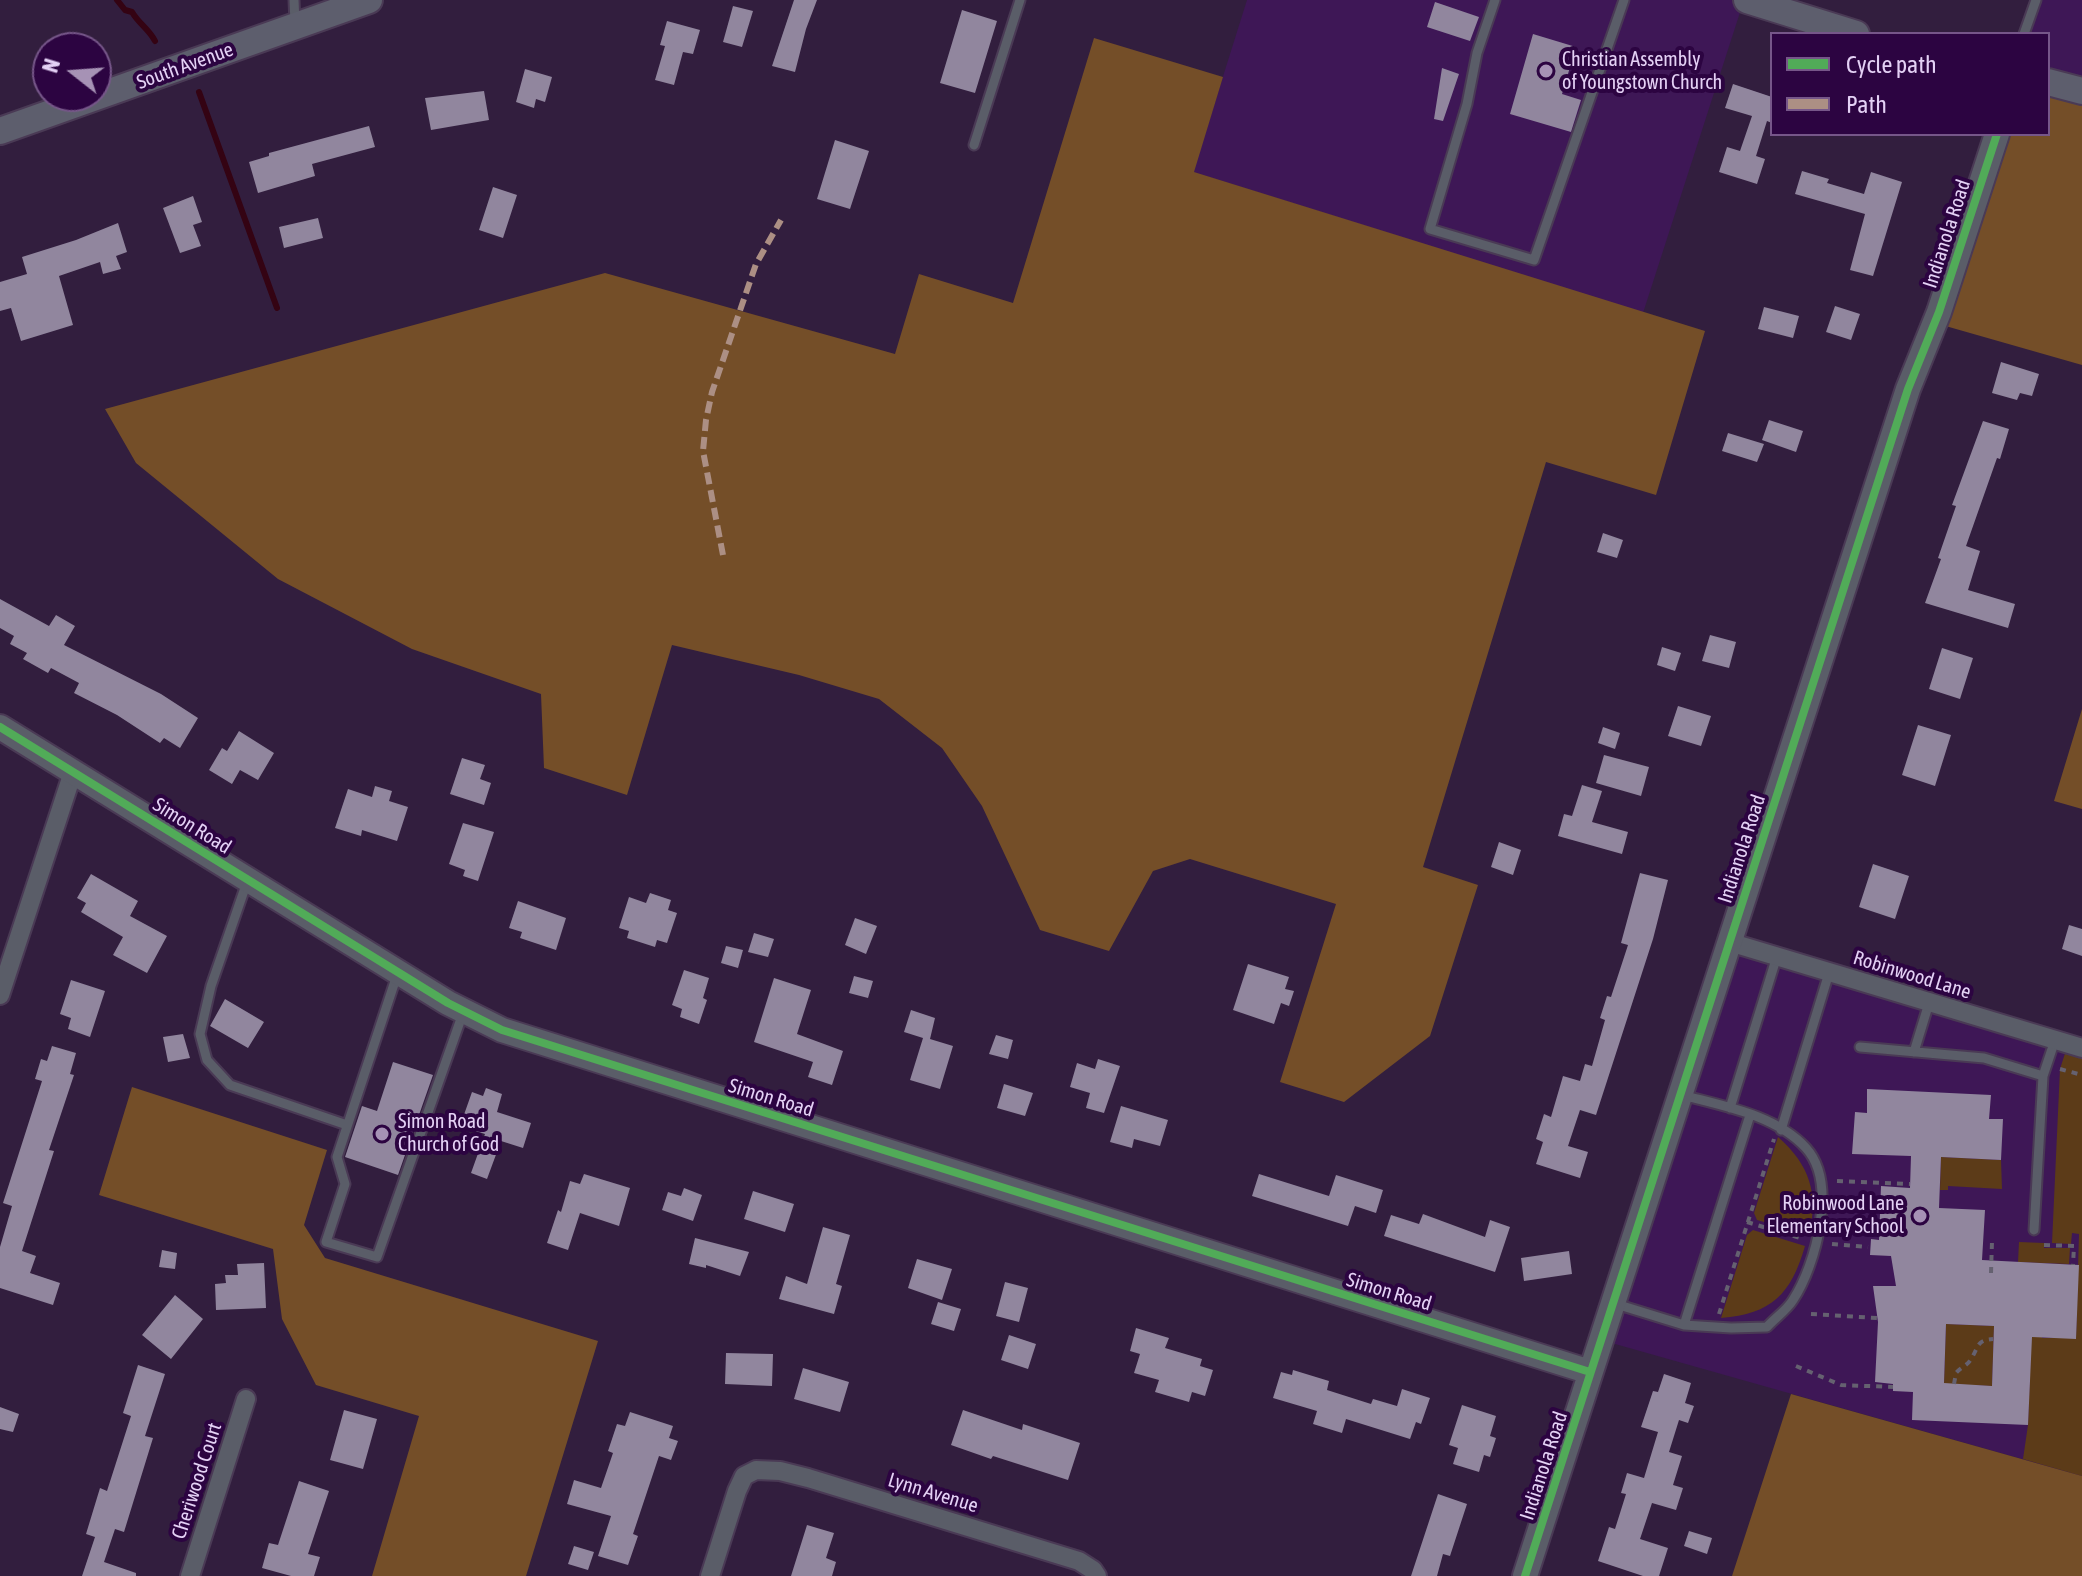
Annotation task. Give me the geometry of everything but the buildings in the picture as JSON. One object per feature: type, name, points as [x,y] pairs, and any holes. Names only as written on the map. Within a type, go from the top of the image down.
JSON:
[{"type":"main road","points":[[1747,0],[1850,32]]},
{"type":"main road","name":"South Avenue","points":[[0,131],[364,1]]},
{"type":"main road","points":[[2050,83],[2082,91]]},
{"type":"street","name":"Indianola Road","points":[[1525,1576],[1908,389],[1939,312],[1996,136]]},
{"type":"street","name":"Simon Road","points":[[0,727],[398,972],[502,1030],[1590,1372]]},
{"type":"street","points":[[0,995],[73,772]]},
{"type":"street","name":"Robinwood Lane","points":[[1729,942],[2082,1048]]},
{"type":"street","name":"Cheriwood Court","points":[[190,1576],[246,1399]]},
{"type":"street","name":"Lynn Avenue","points":[[710,1576],[737,1491],[744,1476],[756,1470],[780,1471],[808,1478],[1079,1561],[1097,1576]]},
{"type":"lane","points":[[294,0],[295,26]]},
{"type":"lane","points":[[974,145],[1020,0]]},
{"type":"lane","points":[[1495,0],[1477,53],[1467,104],[1430,229],[1534,260],[1624,0]]},
{"type":"lane","points":[[2025,32],[2036,0]]},
{"type":"lane","points":[[248,879],[211,986],[200,1034],[207,1060],[230,1085],[347,1125]]},
{"type":"lane","points":[[1730,1108],[1777,956]]},
{"type":"lane","points":[[398,972],[337,1157],[345,1184],[326,1242],[377,1257],[464,1011]]},
{"type":"lane","points":[[1780,1128],[1829,973]]},
{"type":"lane","points":[[1914,1052],[1929,1003]]},
{"type":"lane","points":[[2034,1230],[2043,1076],[2055,1040]]},
{"type":"lane","points":[[1860,1047],[1984,1058],[2043,1076]]},
{"type":"lane","points":[[1612,1303],[1684,1325],[1767,1327],[1792,1302],[1804,1279],[1822,1217],[1820,1177],[1807,1149],[1780,1128],[1750,1115],[1680,1094]]},
{"type":"lane","points":[[1684,1325],[1750,1115]]},
{"type":"path","points":[[2060,1069],[2082,1075]]},
{"type":"path","points":[[1714,1327],[1780,1128]]},
{"type":"path","points":[[1837,1181],[1910,1184]]},
{"type":"path","points":[[1747,1222],[1807,1240]]},
{"type":"path","points":[[1991,1273],[1992,1241]]},
{"type":"path","points":[[1832,1244],[1868,1247]]},
{"type":"path","points":[[2047,1245],[2074,1246],[2073,1265]]},
{"type":"path","points":[[1811,1314],[1877,1318]]},
{"type":"path","points":[[1954,1384],[1956,1373],[1969,1362],[1977,1344],[1993,1339]]},
{"type":"path","points":[[1796,1366],[1841,1385],[1893,1387]]},
{"type":"shaded area","points":[[1247,0],[1744,0],[1643,313],[1193,172]]},
{"type":"shaded area","points":[[2036,0],[2082,0],[2082,91],[2050,83],[2050,32],[2025,32]]},
{"type":"shaded area","points":[[1094,38],[1223,77],[1194,172],[1705,331],[1656,495],[1546,462],[1423,867],[1478,885],[1430,1036],[1344,1102],[1280,1082],[1336,904],[1190,859],[1153,871],[1109,951],[1040,930],[982,806],[942,748],[879,699],[799,675],[672,645],[627,795],[544,768],[541,694],[412,649],[278,579],[136,463],[105,409],[605,273],[895,354],[919,274],[1013,303]]},
{"type":"shaded area","points":[[2050,83],[2082,91],[2082,365],[1935,323],[1996,136],[2050,136]]},
{"type":"shaded area","points":[[2082,709],[2082,809],[2054,801]]},
{"type":"shaded area","points":[[1729,942],[2082,1048],[2082,1476],[1601,1340]]},
{"type":"shaded area","points":[[2068,1044],[2082,1048],[2082,1476],[2023,1459],[2028,1425],[2032,1317],[2042,1317],[2042,1338],[2076,1338],[2079,1234],[2072,1233],[2071,1244],[2052,1243],[2060,1069]]},
{"type":"shaded area","points":[[132,1087],[327,1150],[304,1225],[325,1258],[598,1341],[526,1576],[372,1576],[419,1416],[316,1385],[282,1319],[273,1249],[99,1195]]},
{"type":"shaded area","points":[[1778,1137],[1798,1158],[1809,1181],[1813,1206],[1809,1235],[1757,1220],[1754,1213]]},
{"type":"shaded area","points":[[1941,1157],[2001,1160],[2002,1189],[1948,1186],[1948,1190],[1940,1190]]},
{"type":"shaded area","points":[[1753,1230],[1805,1246],[1799,1263],[1786,1289],[1766,1306],[1739,1316],[1721,1318],[1747,1235]]},
{"type":"shaded area","points":[[2019,1242],[2044,1243],[2044,1248],[2070,1248],[2069,1264],[2018,1262]]},
{"type":"shaded area","points":[[1946,1324],[1994,1326],[1992,1386],[1944,1384]]},
{"type":"shaded area","points":[[1791,1394],[2082,1476],[2082,1576],[1732,1576]]},
{"type":"waterway","points":[[117,0],[125,10],[132,12],[155,41]]},
{"type":"waterway","points":[[199,92],[277,308]]},
{"type":"marked path","points":[[723,555],[703,451],[706,420],[712,392],[756,264],[781,220]]},
{"type":"cycle path","points":[[1525,1576],[1908,389],[1939,312],[1996,136]]},
{"type":"cycle path","points":[[0,727],[448,1003],[502,1030],[1590,1372]]},
{"type":"place","name":"Christian Assembly of Youngstown Church","points":[[1546,71]]},
{"type":"place","name":"Simon Road Church of God","points":[[382,1134]]},
{"type":"place","name":"Robinwood Lane Elementary School","points":[[1920,1216]]}]
